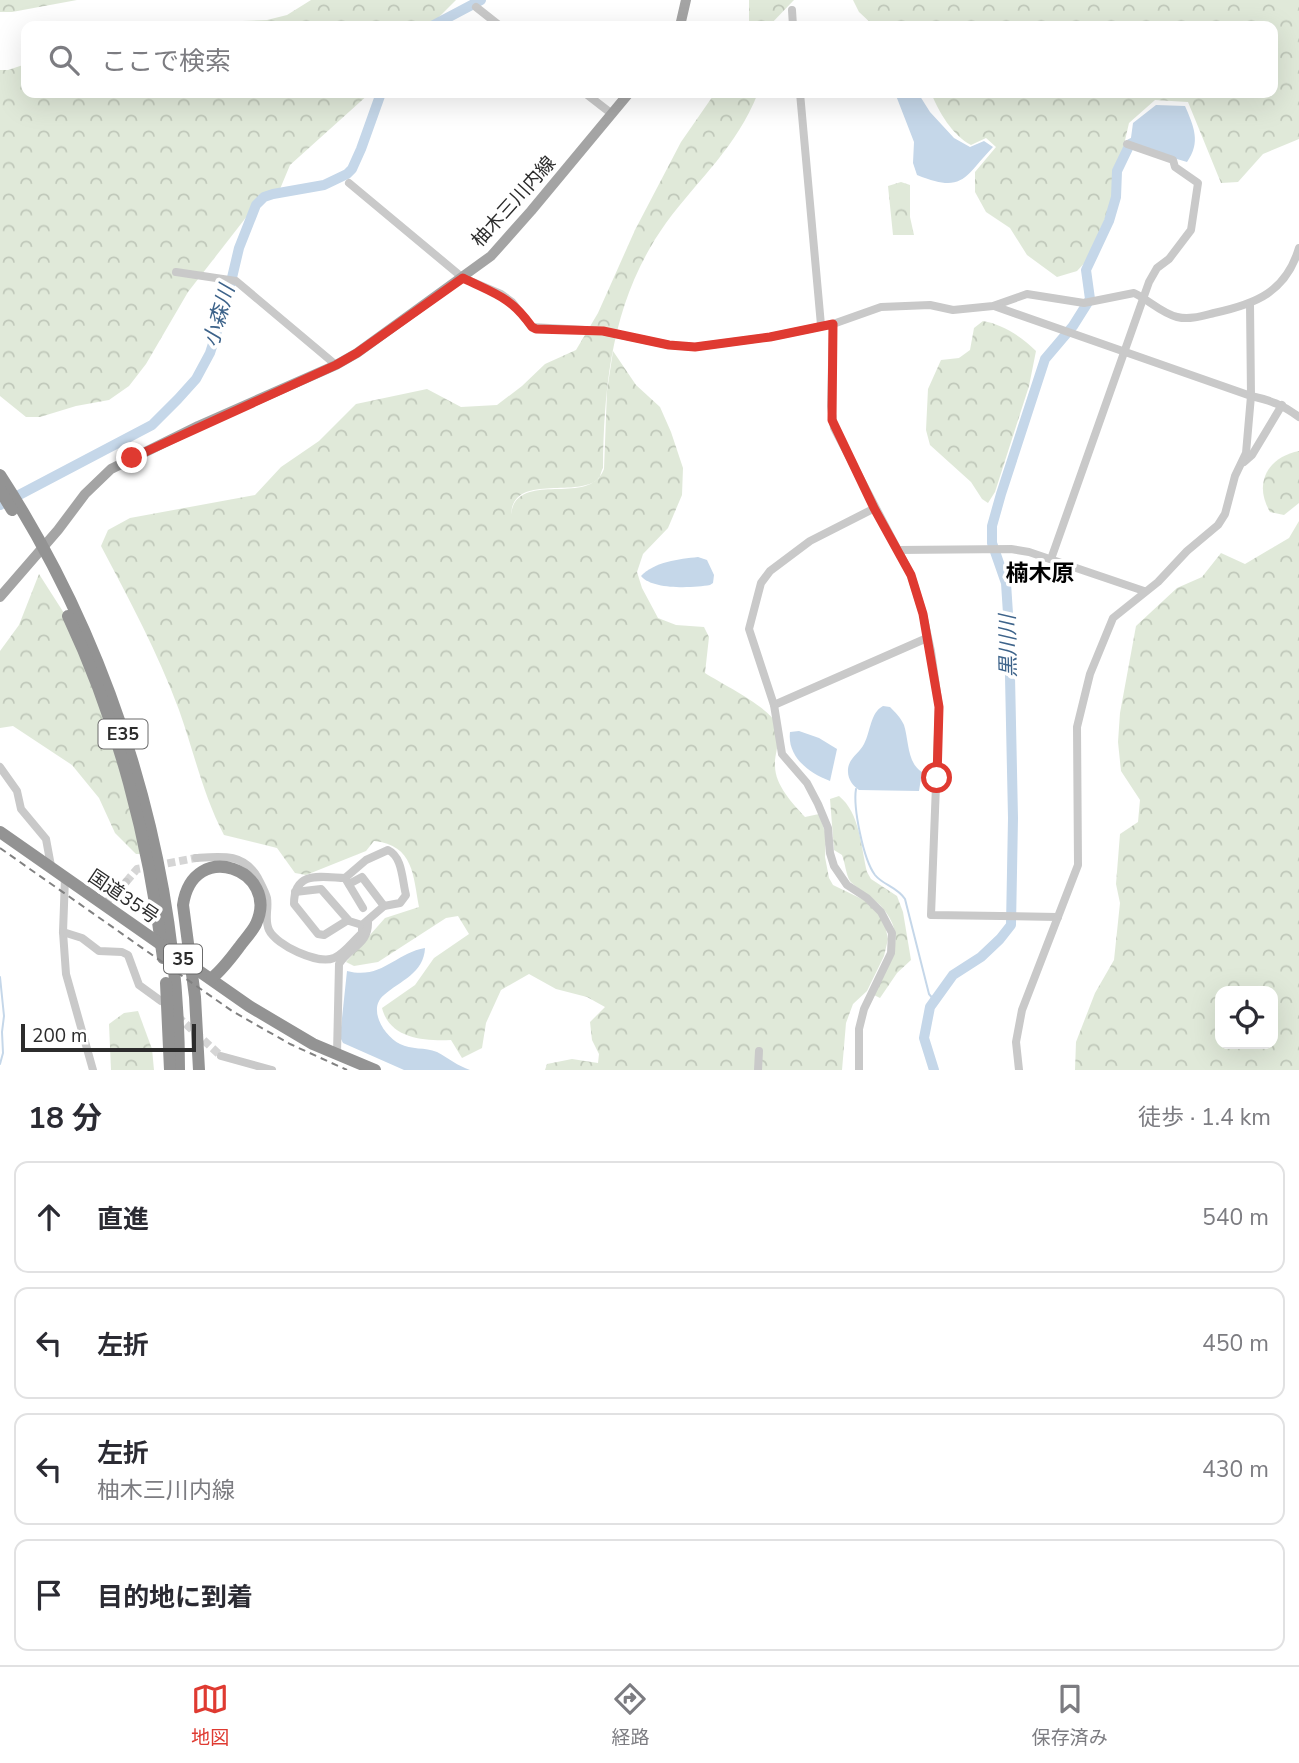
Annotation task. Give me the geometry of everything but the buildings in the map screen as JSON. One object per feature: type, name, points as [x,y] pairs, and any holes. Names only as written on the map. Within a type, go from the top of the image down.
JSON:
[{"type":"highway","name":"E35","points":[[0,475],[93,652],[117,715],[145,812],[160,901],[173,1023],[181,1070]]},
{"type":"highway","name":"E35","points":[[0,491],[54,578]]},
{"type":"highway","name":"国道35号","points":[[0,832],[282,1027],[375,1070]]},
{"type":"highway","points":[[207,1070],[192,950],[189,911],[191,892],[208,874],[232,873],[243,879],[250,889],[254,910],[247,926],[216,966],[212,978]]},
{"type":"highway","points":[[197,996],[199,1070]]},
{"type":"highway","name":"E35","points":[[170,1070],[173,1023]]},
{"type":"main road","points":[[681,21],[686,0]]},
{"type":"main road","name":"柚木三川内線","points":[[0,597],[85,494],[111,469],[198,426],[336,365],[463,278],[506,240],[625,98]]},
{"type":"street","points":[[476,8],[493,21]]},
{"type":"street","points":[[792,10],[793,21]]},
{"type":"street","points":[[591,98],[612,114]]},
{"type":"street","points":[[800,98],[821,325]]},
{"type":"street","points":[[1051,559],[1149,282],[1157,268],[1169,259],[1191,230],[1198,183],[1175,167],[1173,160],[1127,144]]},
{"type":"street","points":[[349,183],[463,278],[512,302],[536,329],[603,331],[669,345],[695,347],[770,337],[833,324],[881,307],[930,305],[953,310],[993,306],[1027,295],[1083,303],[1134,293],[1170,315],[1194,318],[1250,304],[1281,284],[1297,267],[1299,248]]},
{"type":"street","points":[[176,272],[236,281],[336,365]]},
{"type":"street","points":[[1019,1070],[1016,1042],[1019,1020],[1078,865],[1077,727],[1090,674],[1113,618],[1143,591],[1158,582],[1187,551],[1218,525],[1230,502],[1246,453],[1251,396],[1250,304]]},
{"type":"street","points":[[993,306],[1282,405],[1299,417]]},
{"type":"street","points":[[833,324],[832,420],[874,508],[911,575],[931,651],[939,707],[931,915],[1058,917]]},
{"type":"street","points":[[1240,467],[1252,455],[1282,405]]},
{"type":"street","points":[[859,1070],[859,1029],[864,1009],[891,953],[892,933],[881,912],[867,898],[847,885],[834,866],[828,828],[818,804],[807,783],[782,754],[774,705],[749,629],[761,583],[770,571],[810,541],[874,508]]},
{"type":"street","points":[[898,550],[1011,549],[1051,559],[1143,591]]},
{"type":"street","points":[[774,705],[927,638]]},
{"type":"street","points":[[0,767],[17,791],[20,809],[46,839],[51,866]]},
{"type":"street","points":[[197,858],[233,857],[242,860],[256,875],[267,898],[266,923],[270,933],[284,946],[316,959],[328,960],[337,957],[362,933],[365,923],[384,906],[400,903],[406,895],[398,858],[393,852],[382,851],[366,860],[347,881]]},
{"type":"street","points":[[348,920],[324,935],[318,934],[294,904],[295,892],[304,881],[314,875],[347,881],[362,877],[384,906]]},
{"type":"street","points":[[65,878],[63,932],[66,974],[93,1070]]},
{"type":"street","points":[[347,881],[363,908]]},
{"type":"street","points":[[104,905],[126,882]]},
{"type":"street","points":[[295,892],[321,889],[348,920],[365,923]]},
{"type":"street","points":[[337,1054],[339,964],[342,958],[361,943],[368,932],[365,923]]},
{"type":"street","points":[[63,932],[82,938],[99,951],[122,952],[128,955],[139,985],[161,1001]]},
{"type":"street","points":[[758,1070],[759,1051]]},
{"type":"street","points":[[221,1056],[272,1070]]},
{"type":"green space","points":[[0,0],[77,0],[0,12]]},
{"type":"green space","points":[[311,0],[456,0],[435,21],[241,21],[267,20],[287,15]]},
{"type":"green space","points":[[749,0],[794,0],[774,21],[749,21]]},
{"type":"green space","points":[[853,0],[1299,0],[1299,139],[1263,154],[1238,182],[1221,183],[1188,102],[1155,100],[1129,123],[1123,149],[1113,169],[1114,194],[1092,255],[1077,271],[1057,277],[1027,255],[1010,228],[986,212],[975,192],[975,172],[996,147],[986,138],[971,145],[964,141],[947,122],[933,98],[1278,98],[1278,21],[869,21],[859,12]]},
{"type":"green space","points":[[21,66],[21,98],[364,98],[290,165],[280,189],[251,211],[188,292],[146,364],[129,386],[109,400],[40,417],[26,417],[0,396],[0,70]]},
{"type":"green space","points":[[712,98],[756,98],[728,146],[666,223],[648,251],[623,310],[613,351],[636,385],[660,407],[683,468],[682,495],[668,528],[643,554],[637,572],[642,588],[658,618],[676,625],[704,627],[709,637],[705,673],[771,716],[779,734],[775,761],[778,780],[805,817],[819,814],[826,835],[825,857],[829,878],[833,885],[864,900],[878,913],[885,925],[888,939],[884,956],[867,991],[853,1004],[846,1023],[842,1070],[545,1070],[547,1064],[572,1059],[598,1063],[599,1054],[592,1040],[590,1022],[605,1007],[587,997],[556,989],[529,974],[501,990],[486,1023],[482,1048],[462,1058],[451,1040],[430,1040],[400,1032],[386,1018],[382,1008],[415,985],[434,958],[469,934],[458,916],[446,918],[378,962],[354,966],[346,962],[385,918],[419,907],[413,874],[404,855],[387,844],[374,841],[366,851],[306,875],[295,873],[277,848],[224,835],[210,804],[162,668],[101,546],[108,530],[130,518],[255,495],[281,467],[319,441],[356,404],[427,389],[461,407],[497,405],[545,364],[576,350],[598,313],[635,230],[681,142]],"holes":[[[607,393],[604,469],[601,474]],[[588,484],[575,488],[535,491],[524,495],[514,504],[522,494],[534,490]]]},
{"type":"green space","points":[[901,182],[910,185],[910,217],[914,235],[893,235],[888,186]]},
{"type":"green space","points":[[983,321],[1011,332],[1036,351],[1029,386],[995,492],[988,503],[982,499],[971,482],[930,445],[926,430],[928,389],[941,360],[959,358],[970,350],[974,328]]},
{"type":"green space","points":[[1299,451],[1299,503],[1284,515],[1270,512],[1263,491],[1266,473],[1279,459]]},
{"type":"green space","points":[[1299,521],[1299,1070],[1075,1070],[1076,1042],[1095,993],[1114,960],[1120,903],[1116,884],[1120,834],[1138,822],[1140,800],[1121,771],[1118,742],[1120,713],[1136,626],[1177,588],[1202,577],[1221,553],[1245,564],[1289,538]]},
{"type":"green space","points":[[39,574],[85,646],[147,854],[136,854],[115,833],[99,798],[72,765],[13,726],[0,728],[0,651],[19,625]]},
{"type":"green space","points":[[839,796],[856,821],[867,872],[871,879],[897,896],[903,912],[911,960],[897,973],[880,998],[874,995],[894,950],[894,929],[880,905],[850,881],[842,855],[834,850],[830,799]]},
{"type":"green space","points":[[138,1011],[152,1049],[154,1070],[111,1070],[109,1024],[124,1013]]},
{"type":"water","points":[[897,98],[921,98],[954,138],[970,147],[984,141],[993,147],[969,174],[954,182],[945,183],[917,175],[913,163],[914,142]]},
{"type":"water","points":[[1156,105],[1185,106],[1195,134],[1194,148],[1187,162],[1130,145],[1133,123]]},
{"type":"water","points":[[698,557],[707,560],[714,575],[710,585],[663,586],[646,581],[641,576],[660,564]]},
{"type":"water","points":[[883,706],[890,707],[904,725],[911,757],[922,772],[919,791],[859,790],[850,780],[849,764],[864,744],[873,718]]},
{"type":"water","points":[[799,731],[819,738],[837,749],[830,781],[807,769],[796,756],[790,741],[790,732]]},
{"type":"water","points":[[425,948],[424,957],[416,970],[379,1001],[377,1015],[383,1029],[400,1044],[437,1052],[470,1070],[404,1070],[343,1043],[340,1037],[347,971],[370,972]]},
{"type":"waterway","name":"小森川","points":[[441,21],[481,0]]},
{"type":"waterway","name":"小森川","points":[[0,505],[152,425],[178,399],[196,379],[210,353],[226,303],[239,248],[256,205],[264,197],[324,185],[347,174],[361,149],[379,98]]},
{"type":"waterway","name":"黒川川","points":[[934,1070],[924,1038],[930,1007],[953,975],[981,957],[1011,925],[1013,818],[1009,629],[1006,583],[992,543],[992,526],[1045,359],[1073,326],[1090,299],[1086,270],[1109,221],[1116,197],[1117,171],[1130,144],[1136,141]]},
{"type":"waterway","points":[[856,789],[858,820],[867,857],[875,875],[905,899],[929,994],[934,1000]]},
{"type":"waterway","points":[[0,977],[4,1016],[0,1064]]},
{"type":"tunnel","points":[[126,882],[137,869],[196,858]]},
{"type":"tunnel","points":[[177,1016],[221,1056]]},
{"type":"railway","points":[[0,848],[232,1011],[290,1044],[347,1070]]},
{"type":"district","name":"楠木原","points":[[1040,573]]},
{"type":"route","points":[[132,458],[336,365],[463,278],[512,302],[536,329],[603,331],[669,345],[695,347],[770,337],[833,324],[831,406],[834,428],[911,575],[923,614],[939,707],[937,778]]}]
